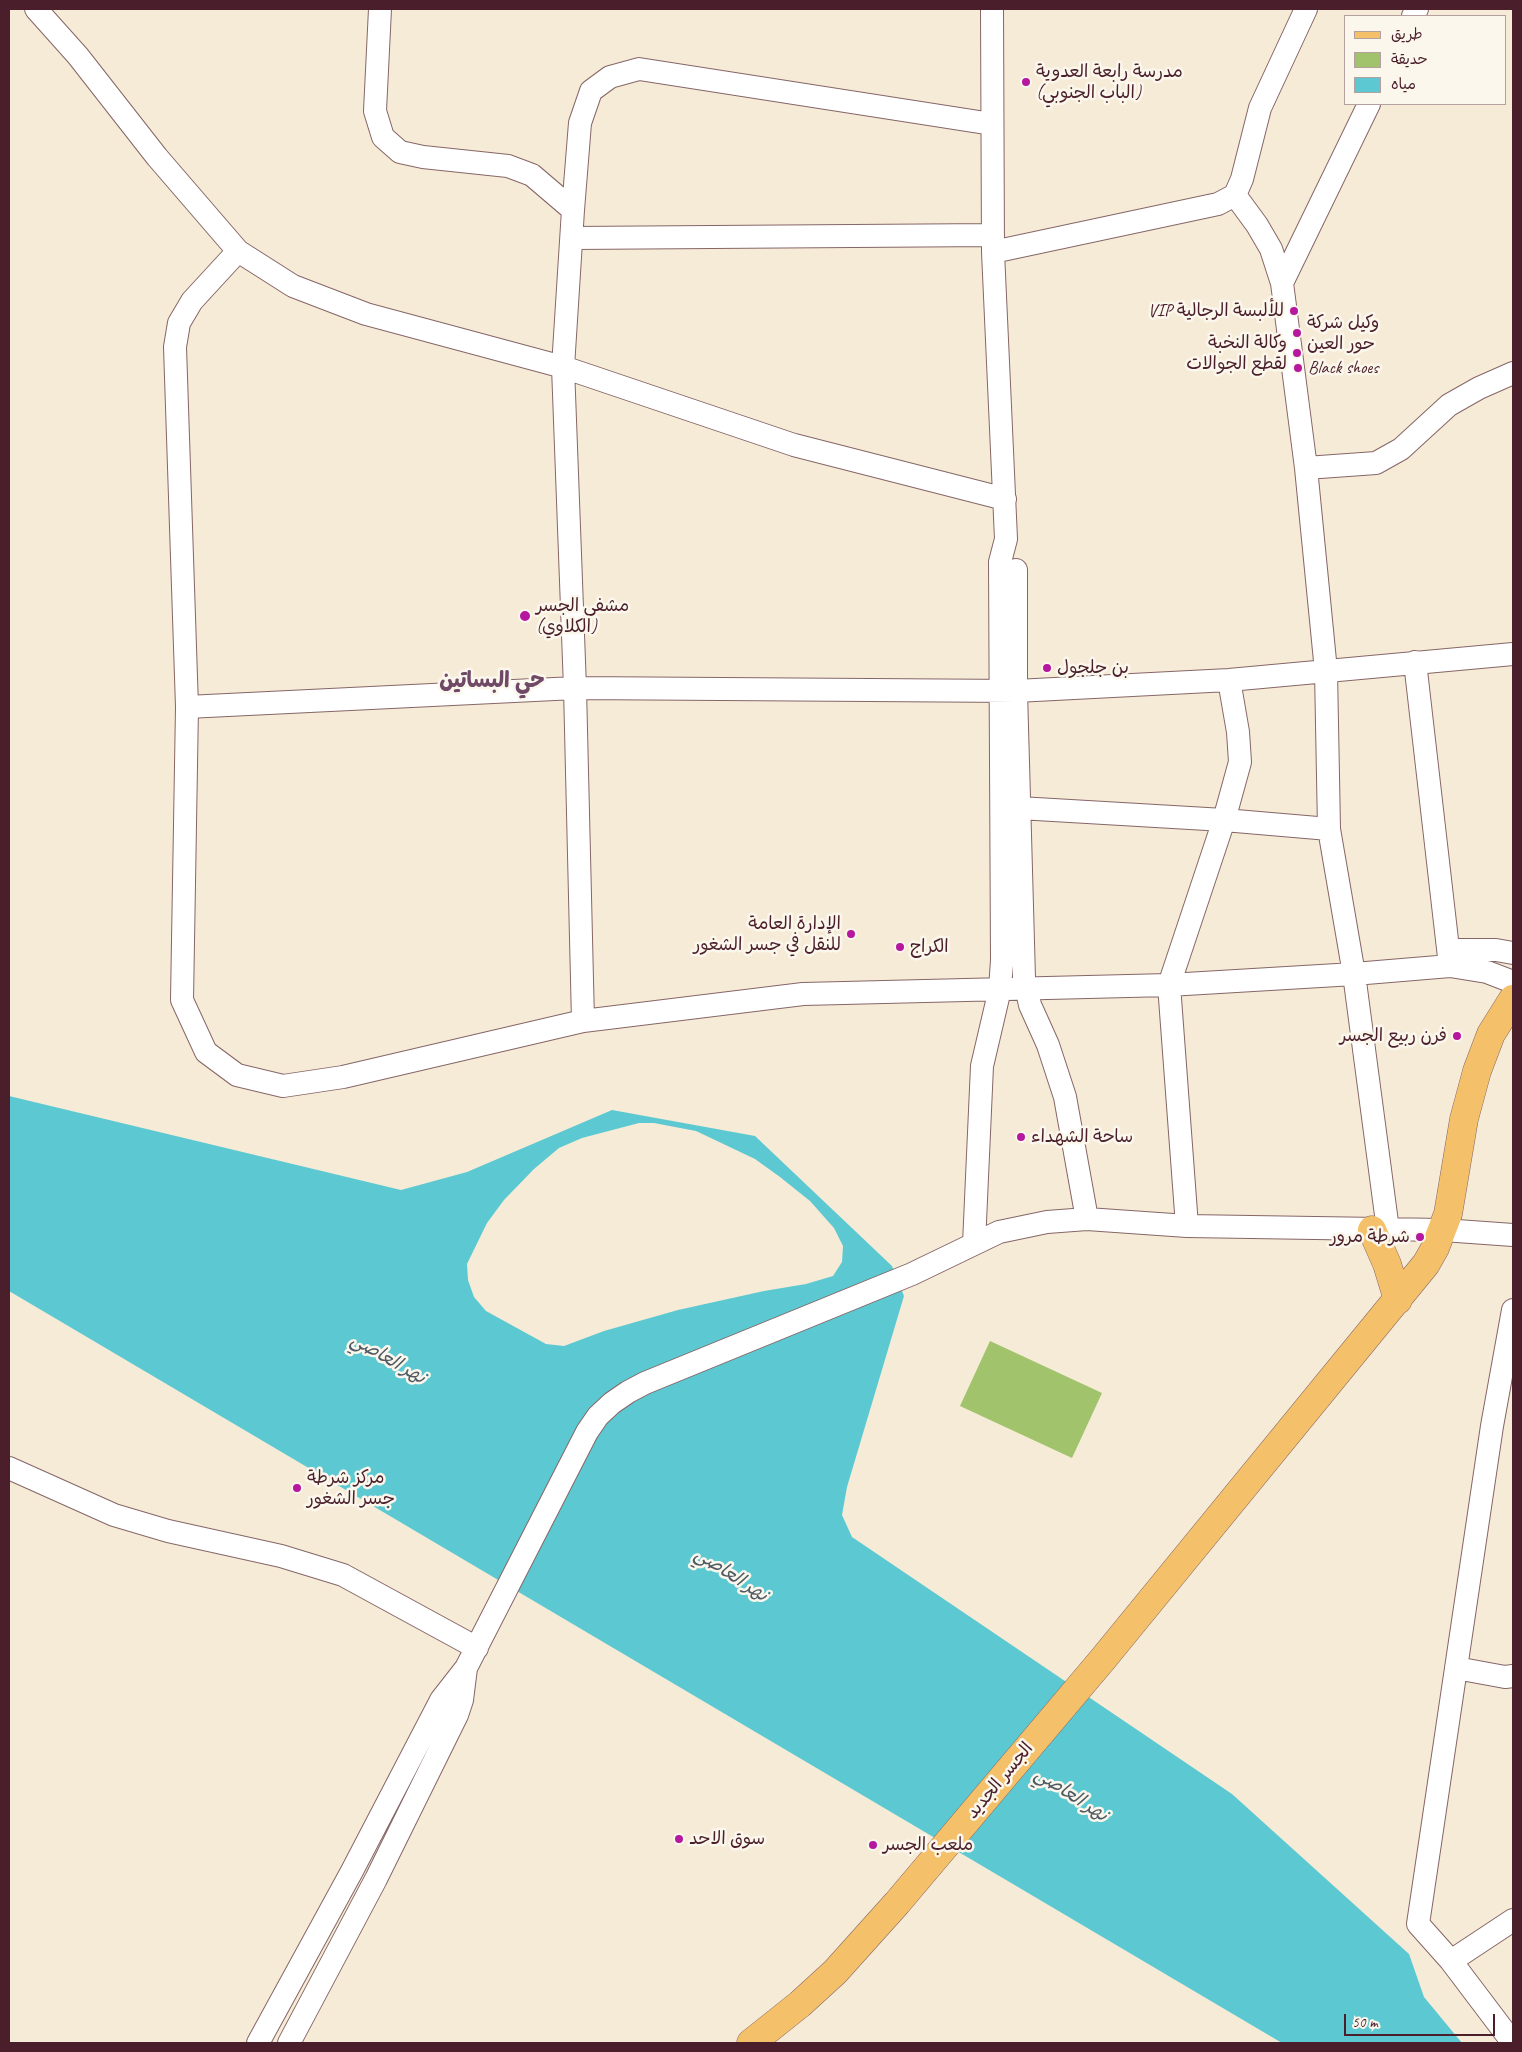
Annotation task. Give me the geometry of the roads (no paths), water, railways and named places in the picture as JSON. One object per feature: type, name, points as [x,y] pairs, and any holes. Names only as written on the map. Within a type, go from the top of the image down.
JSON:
[{"type":"main road","name":"الجسر الجديد","points":[[751,2043],[800,2004],[835,1972],[898,1903],[1103,1659],[1426,1264],[1443,1230],[1452,1198],[1464,1119],[1476,1071],[1491,1034],[1513,999]]},
{"type":"main road","points":[[1380,1230],[1387,1264],[1398,1300]]},
{"type":"street","points":[[36,9],[78,56],[157,157],[238,251],[293,286],[366,314],[564,367],[794,445],[1005,499]]},
{"type":"street","points":[[380,9],[375,111],[383,137],[400,152],[422,157],[508,166],[532,175],[573,210]]},
{"type":"street","points":[[992,9],[993,243],[1006,539],[1000,562],[1020,808],[1026,988],[1035,1018],[1048,1044],[1064,1097],[1087,1219]]},
{"type":"street","points":[[572,238],[993,243],[1218,204],[1235,195],[1242,178],[1260,108],[1306,9]]},
{"type":"street","points":[[583,1021],[575,688],[564,367],[580,123],[591,91],[610,77],[639,69],[992,124]]},
{"type":"street","points":[[1282,282],[1369,105]]},
{"type":"street","points":[[1235,195],[1257,225],[1271,250],[1282,282],[1306,468],[1326,671],[1329,829],[1354,974],[1380,1230]]},
{"type":"street","points":[[238,251],[192,301],[179,323],[175,347],[187,706],[182,1000],[206,1052],[237,1075],[283,1086],[343,1077],[583,1021],[803,994],[1169,985],[1354,974],[1496,950],[1513,953]]},
{"type":"street","points":[[1306,468],[1376,463],[1401,450],[1449,405],[1479,388],[1513,373]]},
{"type":"street","points":[[187,706],[575,688],[1009,690],[1229,680],[1513,654]]},
{"type":"street","points":[[1415,662],[1450,958]]},
{"type":"street","points":[[1187,1226],[1169,985],[1224,820],[1240,762],[1238,732],[1229,680]]},
{"type":"street","points":[[974,1244],[982,1066],[1000,990],[1002,960],[1009,690]]},
{"type":"street","points":[[1020,808],[1224,820],[1329,829]]},
{"type":"street","points":[[1450,958],[1513,982]]},
{"type":"street","points":[[258,2043],[352,1871],[441,1700],[466,1668],[477,1648],[587,1432],[598,1416],[612,1402],[645,1383],[912,1274],[999,1232],[1047,1222],[1087,1219],[1187,1226],[1443,1230],[1513,1235]]},
{"type":"street","points":[[1513,1310],[1492,1426],[1418,1924],[1451,1961],[1513,2043]]},
{"type":"street","points":[[9,1468],[123,1518],[168,1532],[282,1556],[343,1574],[477,1648]]},
{"type":"street","points":[[289,2043],[376,1879],[456,1715],[462,1700],[466,1668]]},
{"type":"street","points":[[1456,1668],[1505,1677],[1513,1676]]},
{"type":"street","points":[[1451,1961],[1513,1920]]},
{"type":"water","name":"نهر العاصي","points":[[9,1096],[401,1190],[467,1172],[612,1110],[755,1136],[892,1266],[904,1296],[847,1487],[842,1515],[852,1537],[1232,1794],[1409,1954],[1424,1997],[1462,2043],[1282,2043],[9,1291]],"holes":[[[639,1123],[654,1123],[696,1131],[755,1159],[810,1201],[834,1228],[843,1246],[842,1262],[833,1276],[806,1284],[764,1291],[678,1310],[604,1331],[564,1346],[546,1344],[486,1311],[474,1297],[468,1280],[467,1264],[487,1223],[504,1200],[534,1169],[559,1148],[582,1138]]]},
{"type":"place","name":"مدرسة رابعة العدوية (الباب الجنوبي)","points":[[1026,82]]},
{"type":"place","name":"VIP للألبسة الرجالية","points":[[1294,311]]},
{"type":"place","name":"وكيل شركة حور العين","points":[[1297,333]]},
{"type":"place","name":"وكالة النخبة لقطع الجوالات","points":[[1297,353]]},
{"type":"place","name":"Black shoes","points":[[1298,368]]},
{"type":"place","name":"مشفى الجسر (الكلاوي)","points":[[525,616]]},
{"type":"place","name":"بن جلجول","points":[[1047,668]]},
{"type":"place","name":"الإدارة العامة للنقل في جسر الشغور","points":[[851,934]]},
{"type":"place","name":"الكراج","points":[[900,947]]},
{"type":"place","name":"فرن ربيع الجسر","points":[[1457,1036]]},
{"type":"place","name":"ساحة الشهداء","points":[[1021,1137]]},
{"type":"place","name":"شرطة مرور","points":[[1420,1237]]},
{"type":"place","name":"مركز شرطة جسر الشغور","points":[[297,1488]]},
{"type":"place","name":"سوق الاحد","points":[[679,1839]]},
{"type":"place","name":"ملعب الجسر","points":[[873,1845]]},
{"type":"district","name":"حي البساتين","points":[[492,681]]}]
